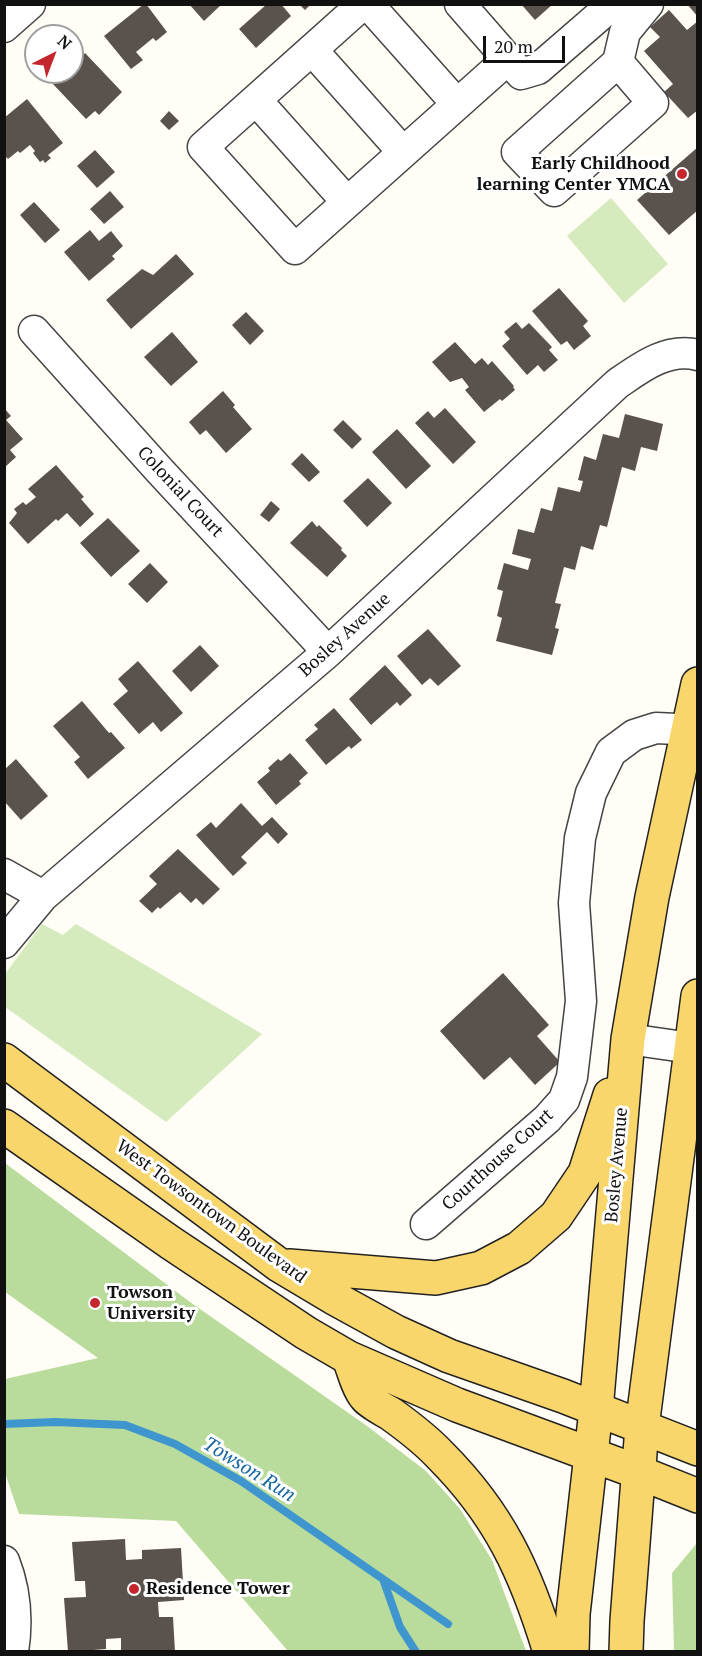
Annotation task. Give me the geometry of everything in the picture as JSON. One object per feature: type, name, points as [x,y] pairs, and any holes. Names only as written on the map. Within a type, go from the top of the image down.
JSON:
[{"type":"main road","name":"Bosley Avenue","points":[[572,1652],[573,1614],[596,1410],[628,1039],[652,897],[692,729],[698,684]]},
{"type":"main road","points":[[626,1652],[642,1427],[694,1048],[698,996]]},
{"type":"main road","points":[[279,1265],[377,1275],[436,1278],[482,1268],[519,1248],[556,1216],[585,1173],[628,1039]]},
{"type":"main road","name":"West Towsontown Boulevard","points":[[4,1060],[279,1265],[396,1332],[449,1356],[563,1396],[698,1449]]},
{"type":"main road","points":[[4,1125],[171,1243],[306,1333],[349,1358],[457,1405],[698,1496]]},
{"type":"main road","points":[[349,1358],[365,1396],[421,1436],[465,1480],[503,1533],[519,1564],[538,1612],[550,1652]]},
{"type":"street","points":[[4,27],[30,4]]},
{"type":"street","points":[[363,4],[204,147],[295,249],[508,58]]},
{"type":"street","points":[[368,4],[457,104]]},
{"type":"street","points":[[459,4],[521,74],[538,69],[613,4]]},
{"type":"street","points":[[618,62],[625,32],[648,4]]},
{"type":"street","points":[[312,50],[403,152]]},
{"type":"street","points":[[256,100],[347,202]]},
{"type":"street","name":"Colonial Court","points":[[34,331],[328,652]]},
{"type":"street","name":"Bosley Avenue","points":[[4,943],[43,896],[328,652],[617,384],[636,370],[664,356],[698,355]]},
{"type":"street","name":"Courthouse Court","points":[[426,1224],[547,1119],[564,1100],[572,1077],[581,1001],[574,903],[580,838],[591,793],[612,752],[634,735],[656,728],[692,729]]},
{"type":"street","points":[[4,874],[43,896]]},
{"type":"street","points":[[628,1039],[694,1048]]},
{"type":"street","points":[[4,1561],[11,1579],[16,1608],[13,1652]]},
{"type":"green space","points":[[611,198],[668,264],[624,303],[567,236]]},
{"type":"green space","points":[[42,924],[63,935],[76,924],[262,1034],[166,1122],[5,1007],[5,974]]},
{"type":"green space","name":"Towson University","points":[[5,1163],[190,1302],[367,1426],[426,1471],[460,1509],[492,1560],[526,1651],[288,1651],[176,1521],[19,1514],[5,1473],[5,1379],[98,1358],[5,1292]]},
{"type":"green space","points":[[697,1543],[697,1651],[674,1651],[672,1573]]},
{"type":"building","points":[[144,4],[167,32],[156,41],[153,38],[136,52],[143,60],[131,69],[104,36]]},
{"type":"building","points":[[189,4],[222,4],[204,21]]},
{"type":"building","points":[[267,4],[281,4],[291,16],[256,48],[239,29]]},
{"type":"building","points":[[299,4],[311,4],[305,10]]},
{"type":"building","points":[[521,4],[553,4],[535,20]]},
{"type":"building","points":[[687,4],[698,4],[698,17]]},
{"type":"building","points":[[669,10],[687,30],[698,21],[698,110],[688,118],[664,92],[673,84],[644,51],[660,37],[650,27]]},
{"type":"building","points":[[84,54],[122,92],[99,115],[95,111],[86,119],[53,84],[84,84]]},
{"type":"building","points":[[27,99],[63,143],[48,155],[51,158],[45,163],[43,160],[40,162],[30,145],[8,159],[4,155],[4,118]]},
{"type":"building","points":[[169,111],[179,121],[169,130],[160,121]]},
{"type":"building","name":"Early Childhood learning Center YMCA","points":[[698,147],[698,210],[669,235],[637,200]]},
{"type":"building","points":[[95,150],[115,172],[97,188],[77,166]]},
{"type":"building","points":[[110,191],[124,207],[104,224],[90,209]]},
{"type":"building","points":[[34,202],[60,230],[45,243],[20,215]]},
{"type":"building","points":[[90,230],[99,241],[111,231],[123,246],[112,256],[115,259],[89,281],[64,252]]},
{"type":"building","points":[[176,254],[194,274],[131,329],[106,300],[142,269],[153,275]]},
{"type":"building","points":[[559,288],[588,321],[583,326],[591,336],[574,350],[567,341],[561,345],[532,311]]},
{"type":"building","points":[[246,312],[264,331],[250,345],[232,325]]},
{"type":"building","points":[[516,322],[522,329],[529,323],[552,347],[549,350],[558,360],[544,372],[538,365],[527,375],[502,346],[510,339],[504,332]]},
{"type":"building","points":[[172,332],[198,362],[171,386],[144,357]]},
{"type":"building","points":[[455,342],[475,364],[482,358],[488,365],[492,361],[515,390],[484,412],[465,390],[469,387],[462,378],[450,382],[432,362]]},
{"type":"building","points":[[223,391],[252,429],[226,453],[206,430],[200,435],[189,422]]},
{"type":"building","points":[[4,408],[11,416],[6,420],[23,439],[10,450],[16,457],[4,468]]},
{"type":"building","points":[[445,408],[476,442],[453,464],[415,423],[428,411],[434,418]]},
{"type":"building","points":[[625,414],[663,424],[657,451],[641,447],[635,471],[622,467],[607,527],[600,525],[593,550],[581,546],[575,570],[564,567],[555,603],[561,604],[555,628],[559,629],[552,655],[496,641],[502,618],[497,616],[503,591],[497,589],[504,563],[528,570],[531,559],[512,554],[518,529],[534,533],[541,508],[552,511],[558,487],[580,492],[583,481],[578,480],[584,456],[596,460],[603,434],[619,438]]},
{"type":"building","points":[[343,420],[362,439],[352,449],[333,430]]},
{"type":"building","points":[[397,429],[431,466],[406,489],[372,452]]},
{"type":"building","points":[[302,453],[320,472],[309,482],[291,464]]},
{"type":"building","points":[[56,465],[84,497],[81,499],[94,514],[80,527],[67,513],[58,521],[56,519],[28,544],[9,523],[17,513],[14,509],[23,502],[26,505],[36,497],[28,489]]},
{"type":"building","points":[[368,478],[392,503],[367,527],[343,501]]},
{"type":"building","points":[[271,501],[280,509],[269,522],[260,515]]},
{"type":"building","points":[[108,518],[140,551],[111,577],[80,543]]},
{"type":"building","points":[[312,521],[342,548],[341,550],[347,556],[327,577],[290,543]]},
{"type":"building","points":[[150,563],[168,582],[147,603],[128,584]]},
{"type":"building","points":[[428,629],[461,666],[438,686],[430,678],[422,685],[397,656]]},
{"type":"building","points":[[200,645],[219,666],[191,692],[172,671]]},
{"type":"building","points":[[138,661],[183,713],[161,732],[153,722],[139,734],[113,704],[128,691],[118,679]]},
{"type":"building","points":[[385,665],[412,695],[400,706],[397,702],[371,725],[349,699]]},
{"type":"building","points":[[82,701],[125,748],[88,779],[74,762],[80,757],[53,726]]},
{"type":"building","points":[[334,708],[362,740],[351,749],[349,746],[326,765],[305,740],[318,729],[314,725]]},
{"type":"building","points":[[290,753],[308,773],[299,781],[301,784],[276,805],[257,782],[270,771],[268,768],[278,759],[281,761]]},
{"type":"building","points":[[16,759],[48,796],[21,820],[4,801],[4,770]]},
{"type":"building","points":[[241,803],[262,826],[272,817],[288,834],[278,844],[267,832],[241,857],[247,863],[233,876],[196,835],[211,822],[216,828]]},
{"type":"building","points":[[178,849],[220,889],[203,905],[196,898],[191,903],[180,892],[152,913],[139,901],[157,884],[149,876]]},
{"type":"building","points":[[503,973],[549,1025],[537,1036],[560,1062],[535,1085],[510,1057],[484,1080],[440,1031]]},
{"type":"building","name":"Residence Tower","points":[[125,1539],[126,1560],[142,1559],[142,1550],[181,1548],[184,1600],[158,1602],[159,1617],[173,1617],[175,1652],[121,1652],[121,1638],[106,1639],[106,1649],[68,1652],[64,1598],[86,1597],[85,1581],[75,1581],[72,1542]]},
{"type":"waterway","name":"Towson Run","points":[[4,1424],[55,1422],[125,1425],[175,1444],[241,1481],[448,1624]]},
{"type":"waterway","points":[[383,1579],[400,1627],[416,1652]]},
{"type":"place","name":"Early Childhood learning Center YMCA","points":[[682,174]]},
{"type":"place","name":"Towson University","points":[[95,1303]]},
{"type":"place","name":"Residence Tower","points":[[134,1589]]}]
